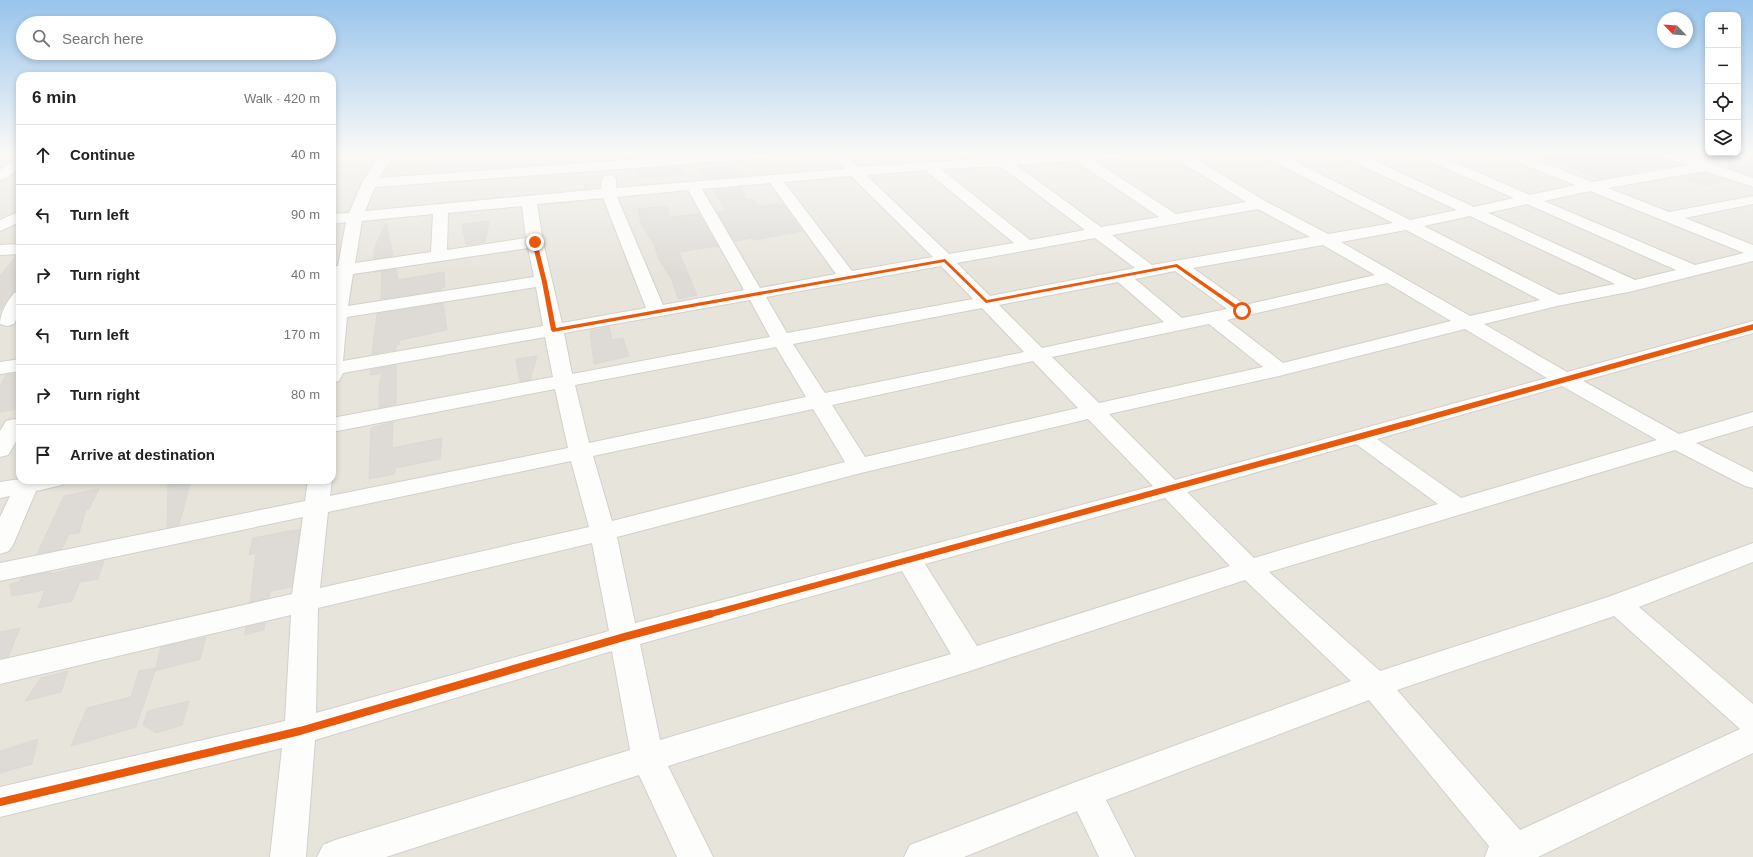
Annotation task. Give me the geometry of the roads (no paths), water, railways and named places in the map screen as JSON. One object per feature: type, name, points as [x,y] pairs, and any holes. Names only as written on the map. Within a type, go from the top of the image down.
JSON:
[{"type":"street","points":[[336,303],[339,271],[355,216],[364,194]]},
{"type":"street","points":[[336,218],[588,194]]},
{"type":"street","points":[[609,194],[658,311]]},
{"type":"street","points":[[698,194],[782,341],[859,466]]},
{"type":"street","points":[[785,194],[848,278]]},
{"type":"street","points":[[878,194],[1249,569],[1375,686],[1512,855],[1753,738]]},
{"type":"street","points":[[963,194],[1028,246]]},
{"type":"street","points":[[1047,194],[1149,270]]},
{"type":"street","points":[[1135,194],[1174,220]]},
{"type":"street","points":[[1244,194],[1469,322],[1566,380],[1677,442],[1753,481]]},
{"type":"street","points":[[1348,194],[1557,301]]},
{"type":"street","points":[[1433,194],[1633,286]]},
{"type":"street","points":[[1515,194],[1693,271]]},
{"type":"street","points":[[336,424],[782,341],[1149,270],[1408,225],[1560,194]]},
{"type":"street","points":[[1606,194],[1753,251]]},
{"type":"street","points":[[529,200],[535,242],[564,382],[580,452],[603,532],[648,758],[695,857]]},
{"type":"street","points":[[1668,217],[1753,200]]},
{"type":"street","points":[[336,371],[553,330],[1260,204]]},
{"type":"street","points":[[439,256],[441,208]]},
{"type":"street","points":[[0,211],[16,210]]},
{"type":"street","points":[[0,226],[16,218]]},
{"type":"street","points":[[339,271],[535,242]]},
{"type":"street","points":[[0,250],[16,249]]},
{"type":"street","points":[[0,672],[603,532],[859,466],[1094,411],[1279,370],[1469,322],[1557,301],[1633,286],[1753,256]]},
{"type":"street","points":[[1177,265],[1242,311]]},
{"type":"street","points":[[1121,276],[1177,324]]},
{"type":"street","points":[[0,572],[319,493],[580,452],[1037,353],[1242,311],[1390,277]]},
{"type":"street","points":[[336,314],[544,282]]},
{"type":"street","points":[[9,319],[16,305]]},
{"type":"street","points":[[1212,317],[1279,370]]},
{"type":"street","points":[[0,802],[300,731],[624,637],[1566,380],[1746,334]]},
{"type":"street","points":[[0,368],[16,366]]},
{"type":"street","points":[[335,857],[648,758],[970,660],[1249,569],[1753,419]]},
{"type":"street","points":[[0,450],[11,426]]},
{"type":"street","points":[[1359,436],[1458,507]]},
{"type":"street","points":[[0,490],[32,484]]},
{"type":"street","points":[[0,545],[27,485]]},
{"type":"street","points":[[288,857],[300,731],[305,600],[319,493]]},
{"type":"street","points":[[922,857],[1085,793],[1375,686],[1618,604],[1753,552]]},
{"type":"street","points":[[909,560],[970,660]]},
{"type":"street","points":[[1618,604],[1753,722]]},
{"type":"street","points":[[1085,793],[1117,857]]}]
